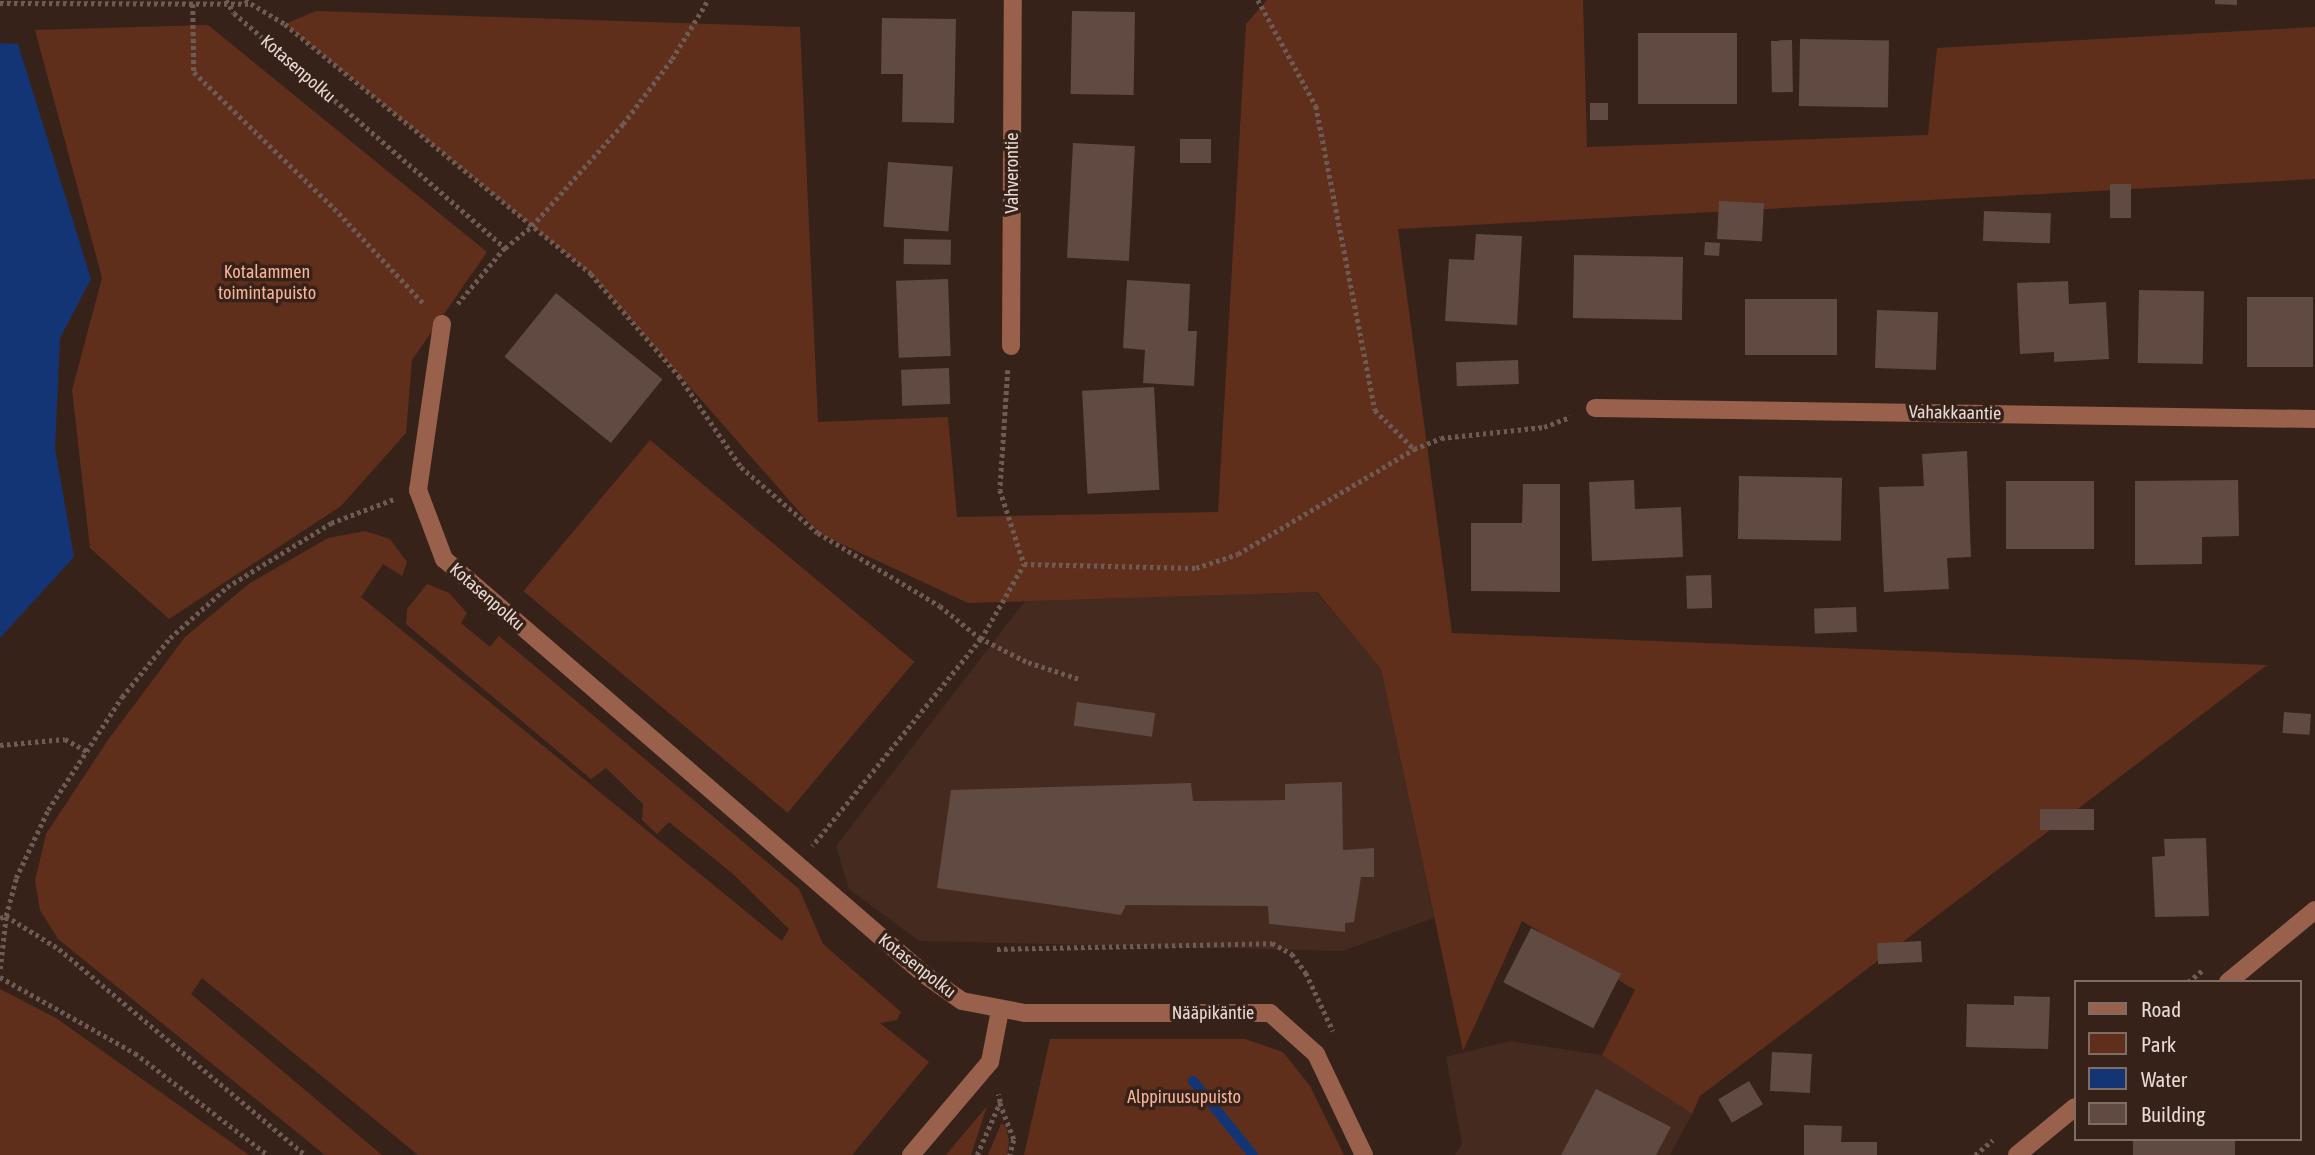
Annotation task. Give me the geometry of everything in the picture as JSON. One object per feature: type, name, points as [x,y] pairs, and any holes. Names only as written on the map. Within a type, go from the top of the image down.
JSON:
[{"type":"street","name":"Vahverontie","points":[[1011,346],[1013,0]]},
{"type":"street","name":"Kotasenpolku","points":[[442,324],[418,489],[444,559],[925,975],[962,1001],[1025,1013]]},
{"type":"street","name":"Vahakkaantie","points":[[1595,408],[2315,419]]},
{"type":"street","points":[[2230,980],[2315,910]]},
{"type":"street","points":[[911,1155],[990,1062],[1000,1010]]},
{"type":"street","name":"Nääpikäntie","points":[[1025,1013],[1270,1013],[1316,1054],[1364,1155]]},
{"type":"street","points":[[2017,1155],[2074,1108]]},
{"type":"path","points":[[245,0],[285,24],[592,274],[679,376],[741,467],[818,533],[940,606],[981,639],[1026,662],[1078,679]]},
{"type":"path","points":[[193,4],[194,72],[334,208],[442,324],[505,248],[532,226],[623,124],[672,59],[708,0]]},
{"type":"path","points":[[1258,0],[1316,106],[1375,410],[1414,449]]},
{"type":"path","name":"Kotasenpolku","points":[[227,2],[505,248]]},
{"type":"path","points":[[0,3],[250,4]]},
{"type":"path","points":[[797,865],[981,639],[1024,564],[1000,490],[1011,346]]},
{"type":"path","points":[[1024,564],[1196,568],[1238,554],[1414,449],[1441,438],[1544,427],[1595,408]]},
{"type":"path","points":[[0,969],[3,917],[16,878],[48,810],[122,697],[170,638],[227,587],[331,523],[418,489]]},
{"type":"path","points":[[0,745],[65,739],[87,751]]},
{"type":"path","points":[[3,917],[59,949],[305,1155]]},
{"type":"path","points":[[0,977],[135,1053],[268,1155]]},
{"type":"path","points":[[990,1062],[1000,1102],[1014,1140],[1010,1155]]},
{"type":"path","points":[[977,1155],[1000,1102]]},
{"type":"shaded area","points":[[1316,592],[1381,669],[1434,918],[1342,951],[919,941],[849,889],[836,846],[1025,601]]},
{"type":"shaded area","points":[[1510,1041],[1602,1055],[1692,1114],[1670,1155],[1455,1155],[1462,1144],[1446,1057]]},
{"type":"green space","points":[[1267,0],[1583,0],[1587,147],[1928,135],[1937,48],[2315,27],[2315,179],[1398,229],[1452,633],[2267,665],[1700,1096],[1692,1114],[1602,1055],[1635,990],[1522,921],[1463,1051],[1381,669],[1317,592],[968,603],[818,533],[591,274],[285,24],[316,11],[800,27],[818,422],[948,417],[957,517],[1218,512],[1246,24]]},
{"type":"green space","name":"Kotalammen toimintapuisto","points":[[208,25],[487,252],[412,360],[406,433],[341,506],[169,619],[90,548],[72,390],[102,278],[35,30]]},
{"type":"green space","points":[[650,440],[914,662],[788,813],[523,591]]},
{"type":"green space","points":[[365,531],[390,539],[407,562],[402,576],[383,564],[361,597],[782,941],[789,929],[733,874],[669,822],[657,834],[642,820],[643,804],[606,768],[591,779],[406,624],[407,609],[427,584],[449,593],[467,613],[461,623],[490,647],[499,636],[799,889],[823,944],[901,1012],[897,1020],[880,1023],[929,1062],[852,1155],[418,1155],[202,978],[191,994],[382,1155],[325,1155],[58,939],[40,910],[35,881],[46,834],[108,740],[185,637],[250,583],[328,538]]},
{"type":"green space","points":[[0,989],[56,1018],[249,1155],[0,1155]]},
{"type":"green space","name":"Alppiruusupuisto","points":[[1050,1039],[1245,1039],[1283,1052],[1310,1086],[1344,1155],[1024,1155]]},
{"type":"green space","points":[[987,1106],[971,1155],[946,1155]]},
{"type":"green space","points":[[1001,1124],[1006,1125],[1009,1142],[1007,1155],[988,1155]]},
{"type":"water","points":[[0,43],[18,44],[91,279],[60,338],[55,448],[74,557],[0,638]]},
{"type":"building","points":[[2215,0],[2237,0],[2237,5],[2215,4]]},
{"type":"building","points":[[1072,11],[1135,12],[1134,95],[1071,94]]},
{"type":"building","points":[[882,18],[956,19],[954,123],[902,122],[903,74],[881,74]]},
{"type":"building","points":[[1638,33],[1737,33],[1737,104],[1638,104]]},
{"type":"building","points":[[1800,39],[1889,41],[1888,108],[1799,106]]},
{"type":"building","points":[[1771,40],[1792,40],[1793,92],[1772,92]]},
{"type":"building","points":[[1590,103],[1608,103],[1608,120],[1590,120]]},
{"type":"building","points":[[1180,139],[1211,139],[1211,163],[1180,163]]},
{"type":"building","points":[[1073,143],[1135,146],[1129,261],[1067,258]]},
{"type":"building","points":[[888,162],[953,167],[948,231],[883,227]]},
{"type":"building","points":[[2110,184],[2131,184],[2131,218],[2110,218]]},
{"type":"building","points":[[1719,201],[1764,203],[1762,241],[1717,239]]},
{"type":"building","points":[[1984,211],[2051,213],[2050,243],[1983,241]]},
{"type":"building","points":[[1476,234],[1522,236],[1517,325],[1445,321],[1449,259],[1474,260]]},
{"type":"building","points":[[904,239],[951,240],[951,265],[904,264]]},
{"type":"building","points":[[1705,242],[1720,243],[1719,256],[1704,255]]},
{"type":"building","points":[[1574,255],[1683,257],[1682,320],[1573,318]]},
{"type":"building","points":[[948,279],[951,356],[899,358],[896,281]]},
{"type":"building","points":[[1127,280],[1190,284],[1188,331],[1197,331],[1194,386],[1143,383],[1145,350],[1123,348]]},
{"type":"building","points":[[2068,281],[2069,304],[2106,302],[2109,359],[2054,362],[2054,352],[2020,354],[2017,283]]},
{"type":"building","points":[[2139,290],[2204,291],[2203,364],[2138,363]]},
{"type":"building","points":[[556,293],[662,379],[611,443],[504,357]]},
{"type":"building","points":[[2247,297],[2313,297],[2313,367],[2247,367]]},
{"type":"building","points":[[1745,299],[1837,299],[1837,355],[1745,355]]},
{"type":"building","points":[[1877,310],[1938,312],[1936,370],[1875,368]]},
{"type":"building","points":[[1518,360],[1519,384],[1457,386],[1456,362]]},
{"type":"building","points":[[949,368],[950,404],[902,406],[901,370]]},
{"type":"building","points":[[1154,387],[1159,490],[1087,494],[1082,391]]},
{"type":"building","points":[[1967,451],[1971,557],[1947,558],[1949,589],[1884,592],[1879,487],[1924,486],[1922,454]]},
{"type":"building","points":[[1739,476],[1842,478],[1841,541],[1738,539]]},
{"type":"building","points":[[1634,480],[1635,509],[1681,507],[1683,557],[1592,561],[1589,482]]},
{"type":"building","points":[[2238,480],[2239,536],[2202,537],[2202,564],[2135,565],[2135,481]]},
{"type":"building","points":[[2006,481],[2094,481],[2094,549],[2006,549]]},
{"type":"building","points":[[1523,484],[1560,484],[1560,592],[1471,591],[1471,523],[1522,523]]},
{"type":"building","points":[[1711,575],[1712,608],[1687,609],[1686,576]]},
{"type":"building","points":[[1856,607],[1857,632],[1815,633],[1814,608]]},
{"type":"building","points":[[1077,702],[1155,713],[1152,737],[1074,726]]},
{"type":"building","points":[[2284,712],[2311,714],[2309,735],[2283,733]]},
{"type":"building","points":[[1342,782],[1343,850],[1374,848],[1374,877],[1361,877],[1354,922],[1345,923],[1345,932],[1269,924],[1268,906],[1126,905],[1121,915],[937,888],[951,790],[1191,783],[1193,801],[1285,800],[1285,784]]},
{"type":"building","points":[[2040,809],[2094,809],[2094,830],[2040,830]]},
{"type":"building","points":[[2206,838],[2209,916],[2155,917],[2152,857],[2165,856],[2164,839]]},
{"type":"building","points":[[1531,928],[1621,974],[1593,1028],[1503,982]]},
{"type":"building","points":[[1921,941],[1922,962],[1878,964],[1877,943]]},
{"type":"building","points":[[2014,996],[2050,997],[2048,1049],[1966,1047],[1967,1004],[2014,1005]]},
{"type":"building","points":[[1772,1052],[1812,1054],[1810,1093],[1770,1091]]},
{"type":"building","points":[[1749,1081],[1763,1104],[1732,1123],[1718,1100]]},
{"type":"building","points":[[1596,1089],[1671,1127],[1656,1155],[1561,1155]]},
{"type":"building","points":[[1804,1125],[1842,1126],[1841,1142],[1877,1142],[1877,1155],[1804,1155]]},
{"type":"building","points":[[2133,1141],[2235,1141],[2235,1155],[2133,1155]]},
{"type":"waterway","points":[[1193,1081],[1253,1155]]}]
